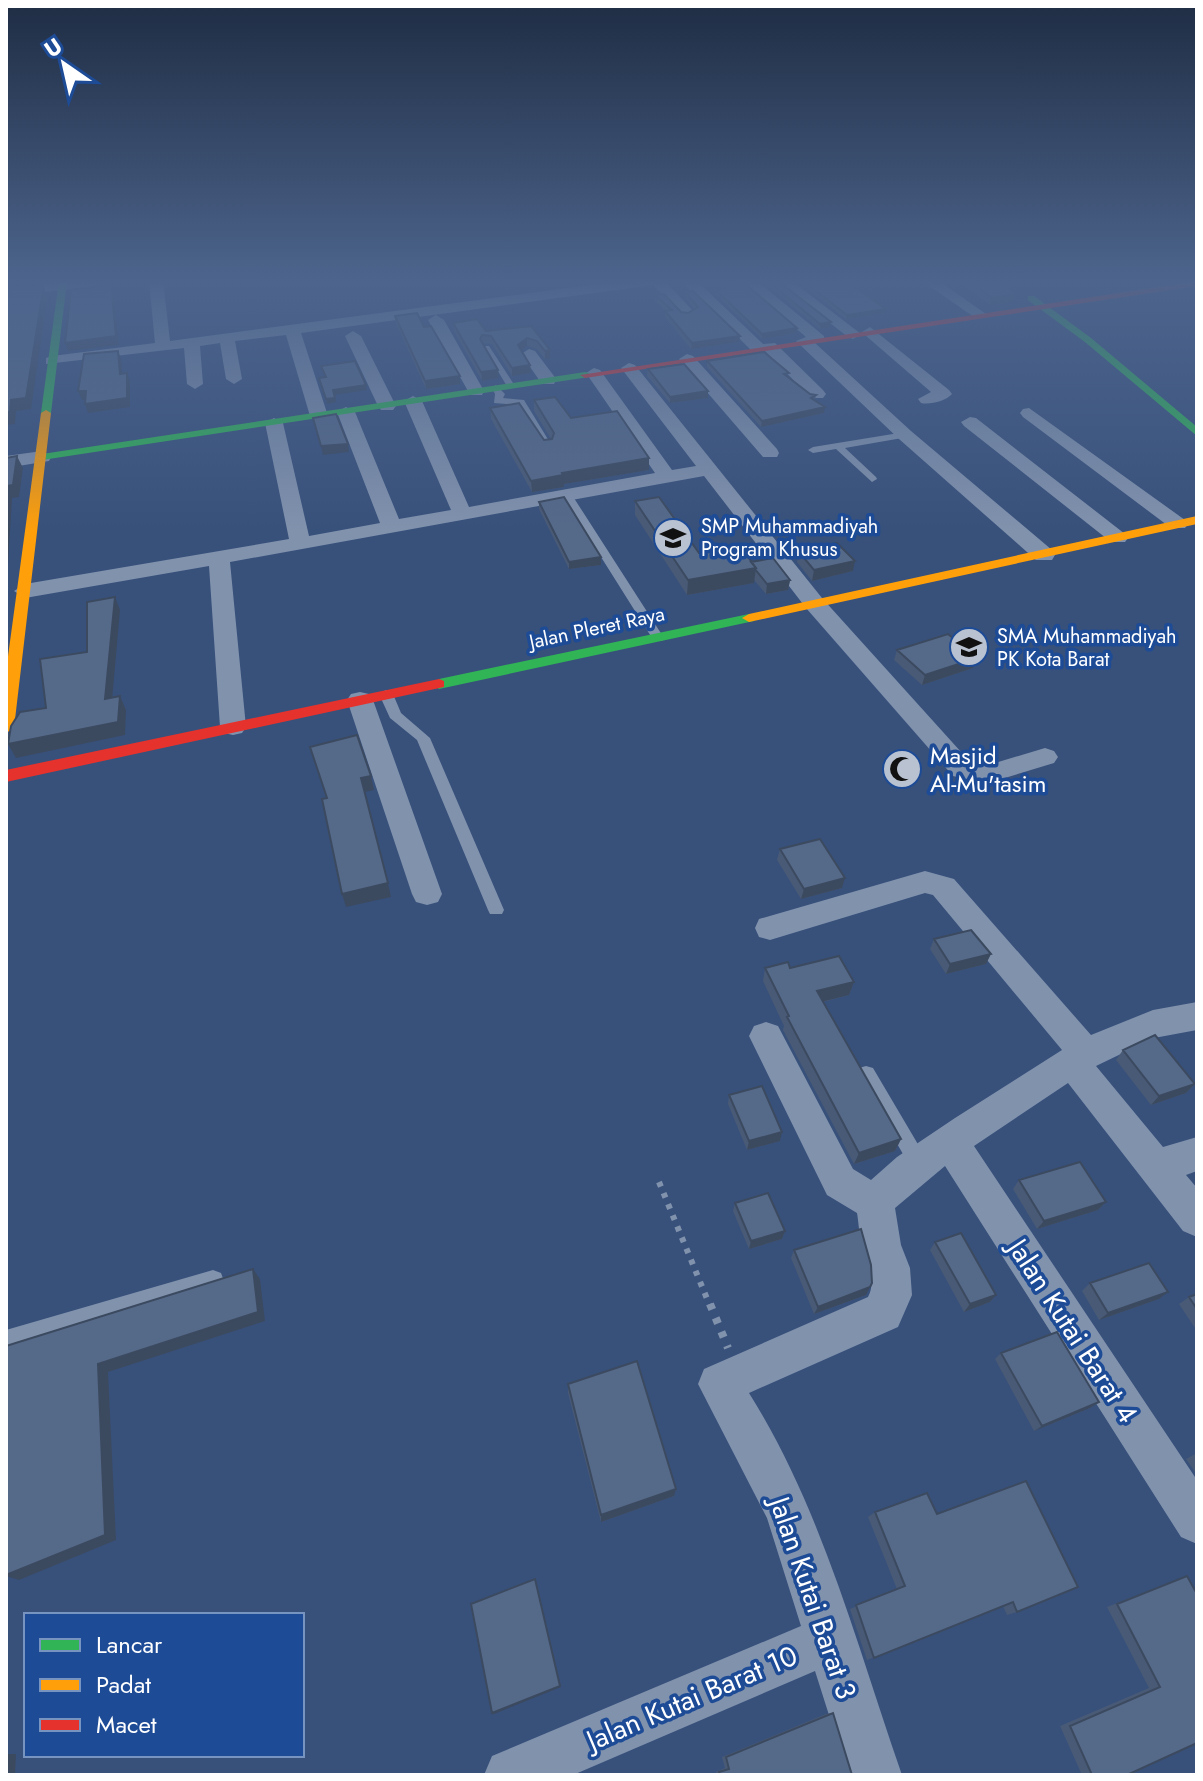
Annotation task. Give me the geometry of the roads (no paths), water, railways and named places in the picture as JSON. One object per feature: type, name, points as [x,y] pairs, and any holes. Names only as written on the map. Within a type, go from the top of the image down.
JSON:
[{"type":"street","points":[[6,728],[52,364]]},
{"type":"street","points":[[194,364],[195,384]]},
{"type":"street","points":[[231,364],[234,379]]},
{"type":"street","points":[[303,364],[319,416]]},
{"type":"street","points":[[367,364],[387,406]]},
{"type":"street","points":[[461,364],[476,391]]},
{"type":"street","points":[[536,364],[548,380]]},
{"type":"street","points":[[6,462],[654,364]]},
{"type":"street","points":[[692,364],[770,453]]},
{"type":"street","points":[[783,364],[817,394]]},
{"type":"street","points":[[835,364],[905,435],[1044,555]]},
{"type":"street","points":[[903,364],[943,394],[927,399]]},
{"type":"street","points":[[1116,364],[1197,433]]},
{"type":"street","points":[[629,368],[706,470],[814,603],[962,770],[985,775],[1045,757]]},
{"type":"street","points":[[594,373],[666,476]]},
{"type":"street","points":[[413,401],[462,513]]},
{"type":"street","points":[[346,412],[392,526]]},
{"type":"street","points":[[1029,413],[1187,522]]},
{"type":"street","points":[[970,422],[1118,538]]},
{"type":"street","points":[[274,423],[300,544]]},
{"type":"street","points":[[25,591],[706,470]]},
{"type":"street","name":"Jalan Pleret Raya","points":[[6,776],[1187,522]]},
{"type":"street","points":[[219,558],[233,727]]},
{"type":"street","points":[[373,697],[427,894]]},
{"type":"street","points":[[770,928],[925,882],[935,882],[943,887],[1079,1058],[1197,1218]]},
{"type":"street","points":[[766,1036],[840,1182],[875,1203],[887,1187],[940,1148],[1079,1058],[1132,1031],[1160,1021],[1197,1016]]},
{"type":"street","name":"Jalan Kutai Barat 4","points":[[940,1148],[1197,1521]]},
{"type":"street","points":[[1157,1166],[1197,1154]]},
{"type":"street","name":"Jalan Kutai Barat 3","points":[[875,1203],[881,1245],[890,1268],[892,1295],[883,1312],[729,1379],[752,1438],[788,1511],[875,1775]]},
{"type":"street","name":"Jalan Kutai Barat 10","points":[[511,1775],[828,1640]]},
{"type":"lane","points":[[493,364],[503,387],[497,401],[521,402],[547,446]]},
{"type":"lane","points":[[813,450],[905,435]]},
{"type":"lane","points":[[838,446],[872,479]]},
{"type":"lane","points":[[567,495],[658,638]]},
{"type":"lane","points":[[373,697],[423,738],[496,910]]},
{"type":"lane","points":[[866,1074],[914,1155],[940,1148]]},
{"type":"lane","points":[[6,1341],[213,1281]]},
{"type":"place","name":"SMP Muhammadiyah Program Khusus","points":[[673,538]]},
{"type":"place","name":"SMA Muhammadiyah PK Kota Barat","points":[[969,647]]},
{"type":"place","name":"Masjid Al-Mu'tasim","points":[[902,769]]}]
